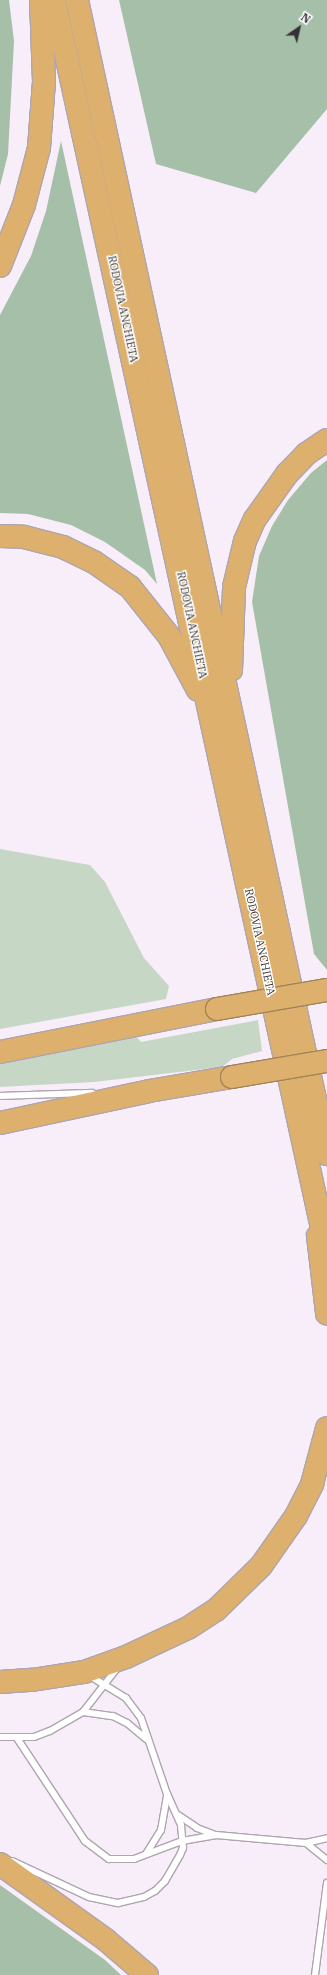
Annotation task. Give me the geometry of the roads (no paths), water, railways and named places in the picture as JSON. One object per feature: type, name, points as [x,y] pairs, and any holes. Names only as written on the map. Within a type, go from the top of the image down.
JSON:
[{"type":"highway","points":[[0,266],[24,205],[39,148],[44,81],[41,0]]},
{"type":"highway","name":"RODOVIA ANCHIETA","points":[[54,0],[327,1154]]},
{"type":"highway","name":"RODOVIA ANCHIETA","points":[[77,0],[222,714],[314,1197],[327,1251]]},
{"type":"highway","points":[[222,714],[234,587],[245,541],[259,513],[287,474],[306,454],[327,440]]},
{"type":"highway","points":[[0,536],[24,537],[63,547],[94,562],[130,587],[169,636],[222,714]]},
{"type":"highway","points":[[7,1049],[217,1009],[327,990]]},
{"type":"highway","points":[[0,1123],[148,1092],[327,1061]]},
{"type":"highway","points":[[314,1197],[327,1314]]},
{"type":"highway","points":[[0,1682],[32,1680],[84,1672],[126,1657],[188,1628],[216,1610],[260,1566],[292,1522],[305,1496],[327,1428]]},
{"type":"highway","points":[[3,1861],[106,1940],[147,1975]]},
{"type":"lane","points":[[0,1096],[148,1092]]},
{"type":"lane","points":[[0,1737],[17,1738],[50,1732],[83,1712],[126,1657]]},
{"type":"lane","points":[[3,1861],[89,1897],[118,1902],[144,1898],[165,1881],[180,1856],[182,1841],[178,1815],[167,1794],[134,1706],[105,1684],[84,1672]]},
{"type":"lane","points":[[83,1712],[114,1716],[128,1723],[147,1740]]},
{"type":"lane","points":[[17,1738],[85,1841],[99,1854],[118,1861],[146,1854],[182,1841],[216,1835],[306,1843],[327,1838]]},
{"type":"lane","points":[[146,1854],[161,1830],[167,1794]]},
{"type":"lane","points":[[178,1815],[197,1828],[216,1835]]},
{"type":"lane","points":[[306,1843],[327,1860]]},
{"type":"lane","points":[[315,1975],[327,1883]]}]
